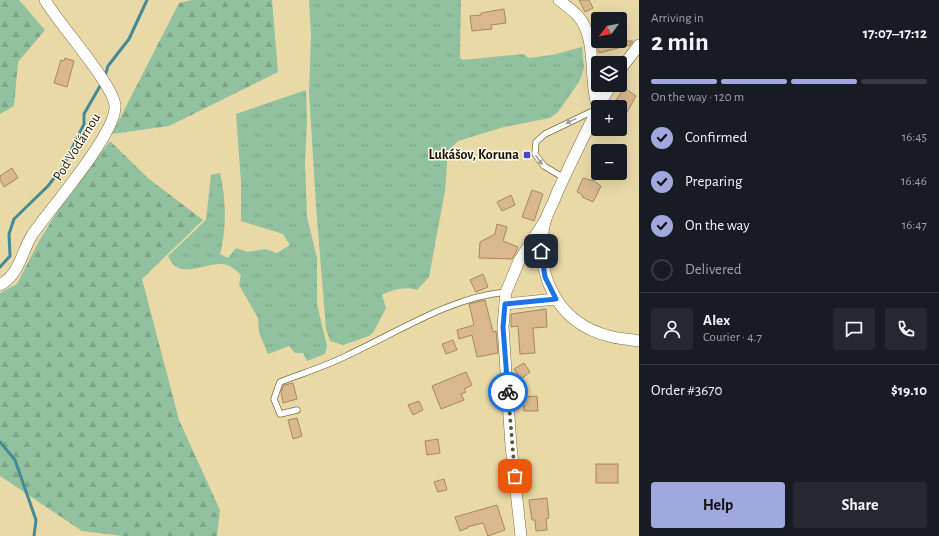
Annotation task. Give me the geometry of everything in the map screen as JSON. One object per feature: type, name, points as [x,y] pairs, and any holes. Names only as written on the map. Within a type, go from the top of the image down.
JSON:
[{"type":"street","name":"Pod Vodárnou","points":[[0,285],[6,282],[17,269],[32,236],[66,192],[107,131],[115,115],[115,104],[108,88],[45,0]]},
{"type":"street","points":[[559,0],[578,16],[585,27],[589,39],[593,96],[595,100]]},
{"type":"street","points":[[627,61],[639,46]]},
{"type":"street","points":[[627,64],[639,56]]},
{"type":"street","points":[[522,536],[506,374],[503,327],[506,292],[519,261],[546,219],[591,122]]},
{"type":"street","points":[[546,219],[542,238],[542,262],[545,277],[556,299],[566,312],[590,329],[608,336],[639,341]]},
{"type":"street","points":[[505,304],[556,299]]},
{"type":"lane","points":[[564,178],[544,166],[535,154],[536,142],[545,134],[591,111]]},
{"type":"lane","points":[[297,410],[280,414],[274,399],[280,382],[346,357],[463,300],[486,294],[506,292]]},
{"type":"green space","points":[[0,0],[19,0],[45,30],[18,62],[14,106],[0,114]]},
{"type":"green space","points":[[192,0],[272,0],[278,72],[169,126],[112,134],[179,3]]},
{"type":"green space","points":[[309,0],[461,0],[460,58],[463,60],[523,54],[529,58],[552,55],[582,47],[584,68],[579,82],[558,112],[550,118],[504,127],[458,141],[448,151],[445,191],[429,277],[417,290],[408,288],[399,289],[382,295],[386,308],[374,331],[369,336],[343,345],[330,341],[326,329],[309,92],[311,34]]},
{"type":"green space","points":[[306,90],[307,122],[305,162],[307,217],[317,258],[317,304],[327,346],[325,354],[307,361],[303,353],[295,353],[289,346],[268,354],[259,332],[258,318],[239,285],[241,275],[235,269],[222,264],[192,269],[178,268],[172,263],[168,256],[206,220],[211,175],[220,173],[224,193],[225,224],[220,254],[228,258],[236,248],[248,252],[265,249],[277,253],[290,245],[283,234],[241,221],[241,182],[236,114]]},
{"type":"green space","points":[[110,141],[149,179],[203,220],[142,279],[179,420],[220,510],[217,536],[123,536],[82,531],[0,476],[0,293],[17,284],[39,241],[62,204]]},
{"type":"building","points":[[579,0],[589,0],[593,8],[585,12]]},
{"type":"building","points":[[504,9],[506,23],[491,25],[492,29],[472,31],[470,16],[481,15],[481,13]]},
{"type":"building","points":[[627,41],[633,41],[630,45],[627,46]]},
{"type":"building","points":[[598,48],[618,48],[599,53]]},
{"type":"building","points":[[65,58],[74,61],[67,87],[54,83],[61,60],[64,61]]},
{"type":"building","points":[[627,90],[636,96],[627,112],[627,100],[616,100],[621,92],[627,92]]},
{"type":"building","points":[[12,168],[18,178],[4,187],[0,180],[0,176]]},
{"type":"building","points":[[583,178],[594,181],[601,186],[593,202],[582,197],[583,195],[577,192]]},
{"type":"building","points":[[532,190],[543,194],[534,221],[522,217]]},
{"type":"building","points":[[511,195],[515,205],[502,211],[497,202]]},
{"type":"building","points":[[497,224],[507,227],[503,241],[518,247],[515,254],[512,259],[479,258],[480,242],[495,234]]},
{"type":"building","points":[[483,274],[488,287],[476,292],[470,280]]},
{"type":"building","points":[[485,300],[493,332],[496,331],[498,353],[477,357],[472,335],[459,339],[457,330],[474,325],[469,304]]},
{"type":"building","points":[[546,309],[547,327],[533,328],[535,353],[520,354],[518,326],[511,327],[511,314]]},
{"type":"building","points":[[453,340],[457,350],[446,354],[442,344]]},
{"type":"building","points":[[524,363],[530,372],[521,379],[514,369]]},
{"type":"building","points":[[466,372],[472,385],[464,389],[466,392],[461,394],[464,400],[441,409],[432,386]]},
{"type":"building","points":[[293,383],[297,399],[283,403],[281,392],[284,385]]},
{"type":"building","points":[[537,396],[538,411],[524,411],[523,397]]},
{"type":"building","points":[[419,401],[423,410],[413,415],[408,405]]},
{"type":"building","points":[[297,418],[302,436],[293,439],[288,420]]},
{"type":"building","points":[[438,439],[440,453],[427,455],[425,441]]},
{"type":"building","points":[[596,464],[618,464],[618,483],[596,483]]},
{"type":"building","points":[[444,479],[447,490],[438,492],[434,482]]},
{"type":"building","points":[[547,498],[549,518],[546,519],[547,530],[536,531],[535,520],[532,520],[529,500]]},
{"type":"building","points":[[497,505],[505,530],[488,536],[483,523],[467,527],[468,528],[460,531],[455,517]]},
{"type":"waterway","points":[[105,76],[108,66],[129,39],[147,0]]},
{"type":"waterway","points":[[0,267],[10,256],[9,234],[14,219],[48,186],[64,165],[84,124],[84,114],[100,86]]},
{"type":"waterway","points":[[0,442],[15,460],[36,520],[34,536]]},
{"type":"way so far","points":[[508,392],[515,476]]},
{"type":"place","name":"Lukášov, Koruna","points":[[527,155]]},
{"type":"route","points":[[508,392],[503,327],[505,304],[556,299],[545,277],[541,251]]}]
